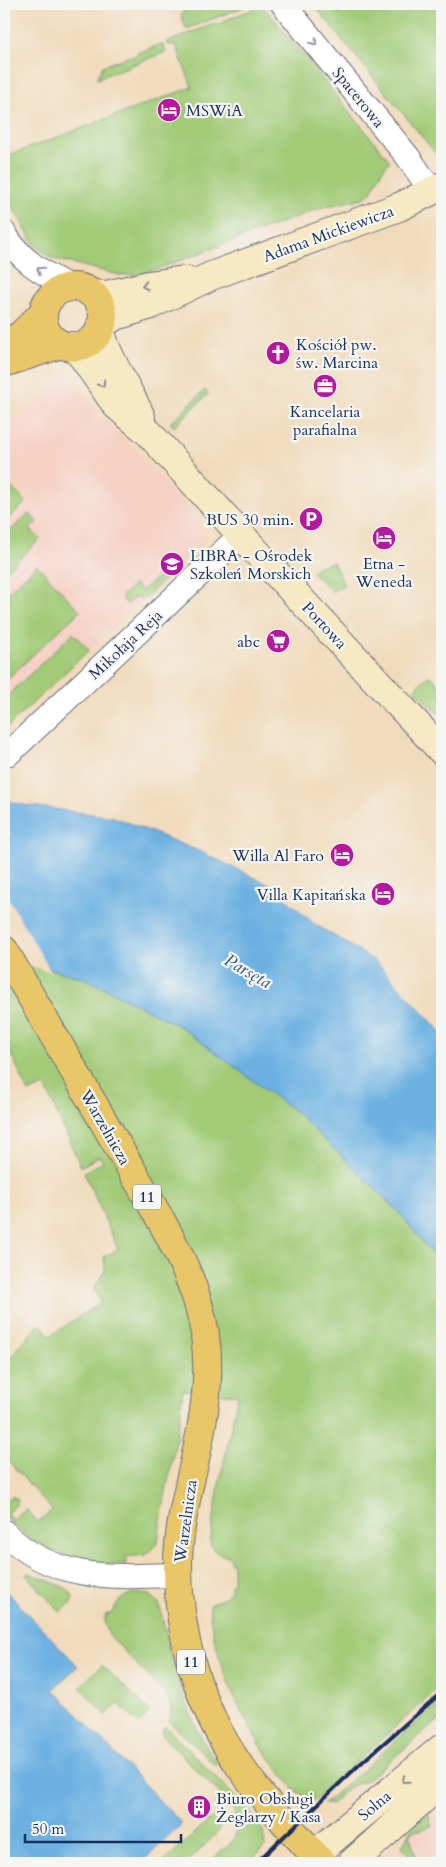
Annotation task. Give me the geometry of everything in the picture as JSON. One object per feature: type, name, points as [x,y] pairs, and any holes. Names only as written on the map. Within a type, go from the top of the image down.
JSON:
[{"type":"main road","points":[[4,363],[66,345],[87,342],[96,334],[101,326],[101,308],[81,291],[61,290],[52,295],[46,303],[43,313],[44,324],[48,334],[66,345]]},
{"type":"main road","points":[[4,345],[21,335],[43,313]]},
{"type":"main road","name":"Warzelnicza","points":[[4,950],[159,1217],[182,1260],[195,1292],[203,1322],[207,1351],[203,1419],[181,1524],[178,1575],[181,1612],[188,1652],[200,1689],[213,1720],[228,1748],[245,1774],[314,1861]]},
{"type":"street","name":"Spacerowa","points":[[283,4],[408,157],[437,189]]},
{"type":"street","name":"Adama Mickiewicza","points":[[101,326],[116,316],[148,306],[211,276],[399,207],[437,189]]},
{"type":"street","points":[[4,232],[20,256],[35,267],[81,291]]},
{"type":"street","name":"Adama Mickiewicza","points":[[81,291],[106,294],[148,285],[211,276]]},
{"type":"street","name":"Portowa","points":[[101,326],[107,353],[130,393],[148,432]]},
{"type":"street","name":"Portowa","points":[[66,345],[82,356],[116,405],[148,432],[241,536],[442,751]]},
{"type":"street","name":"Mikołaja Reja","points":[[9,753],[241,536]]},
{"type":"street","name":"Warzelnicza","points":[[4,1532],[18,1545],[32,1554],[72,1571],[101,1576],[178,1575]]},
{"type":"street","name":"Solna","points":[[314,1861],[442,1748]]},
{"type":"street","name":"Solna","points":[[352,1863],[442,1782]]},
{"type":"shaded area","points":[[66,374],[207,530],[204,542],[4,730],[4,432]]},
{"type":"shaded area","points":[[442,1808],[442,1863],[388,1863],[411,1833]]},
{"type":"green space","points":[[194,4],[252,4],[186,29],[181,15]]},
{"type":"green space","points":[[313,4],[442,4],[442,161]]},
{"type":"green space","name":"MSWiA","points":[[257,6],[263,6],[390,161],[383,169],[371,192],[364,198],[323,207],[155,270],[132,275],[119,275],[51,258],[34,244],[4,192],[4,157],[192,87],[176,45],[168,45],[167,42],[214,24],[217,25]]},
{"type":"green space","points":[[162,44],[166,52],[96,79],[103,66],[138,55],[137,53]]},
{"type":"green space","points":[[205,390],[208,394],[174,427],[170,423]]},
{"type":"green space","points":[[4,480],[26,502],[5,522],[4,520]]},
{"type":"green space","points":[[29,513],[37,522],[30,529],[40,539],[4,573],[4,537]]},
{"type":"green space","points":[[333,562],[344,585],[332,591],[312,572],[316,567]]},
{"type":"green space","points":[[37,565],[80,611],[4,682],[4,596]]},
{"type":"green space","points":[[169,568],[173,571],[142,601],[137,596],[127,604],[121,597],[135,584],[141,591]]},
{"type":"green space","points":[[73,633],[89,650],[4,730],[4,699]]},
{"type":"green space","points":[[428,676],[433,678],[442,689],[442,712],[439,715],[414,689]]},
{"type":"green space","points":[[4,956],[87,979],[181,1027],[298,1114],[399,1212],[442,1266],[442,1685],[314,1800],[304,1797],[293,1787],[270,1759],[249,1726],[225,1674],[211,1622],[211,1604],[220,1600],[231,1591],[231,1585],[233,1584],[233,1564],[231,1564],[230,1557],[215,1551],[210,1543],[219,1484],[238,1395],[183,1390],[159,1542],[145,1555],[126,1557],[126,1564],[107,1564],[74,1559],[59,1554],[32,1539],[4,1516],[4,1502],[12,1496],[18,1500],[17,1504],[7,1513],[13,1520],[26,1509],[38,1522],[52,1510],[4,1456],[4,1365],[38,1325],[42,1326],[50,1336],[101,1302],[94,1289],[105,1271],[104,1257],[118,1249],[84,1172],[103,1162],[99,1156],[81,1167],[45,1086],[30,1092],[28,1091],[4,1038]]},
{"type":"green space","points":[[29,1573],[66,1588],[73,1597],[71,1603],[60,1612],[26,1575]]},
{"type":"green space","points":[[134,1593],[149,1595],[159,1603],[171,1656],[183,1695],[197,1730],[217,1764],[216,1766],[169,1721],[171,1708],[166,1695],[109,1635],[105,1624],[105,1615],[112,1613],[123,1598]]},
{"type":"green space","points":[[102,1665],[150,1711],[139,1724],[118,1703],[106,1715],[80,1687]]},
{"type":"green space","points":[[442,1700],[442,1717],[367,1780],[349,1787],[331,1804],[324,1804]]},
{"type":"green space","points":[[165,1726],[254,1816],[263,1831],[265,1847],[248,1863],[209,1863],[230,1844],[235,1836],[237,1825],[234,1811],[227,1801],[163,1736],[162,1732]]},
{"type":"green space","points":[[428,1812],[432,1826],[409,1833],[418,1863],[415,1863],[402,1846],[411,1829]]},
{"type":"green space","points":[[216,1814],[221,1823],[219,1831],[186,1863],[162,1863]]},
{"type":"water","name":"Parsęta","points":[[4,800],[23,805],[114,817],[201,852],[272,886],[313,923],[375,961],[442,1033],[442,1266],[399,1212],[298,1114],[181,1027],[87,979],[4,956]]},
{"type":"water","points":[[4,1589],[78,1666],[53,1689],[182,1824],[141,1863],[4,1863]]},
{"type":"pier","points":[[4,891],[51,972],[4,959]]},
{"type":"railway","points":[[256,1863],[360,1764],[442,1692]]},
{"type":"place","name":"MSWiA","points":[[169,110]]},
{"type":"place","name":"Kościół pw. św. Marcina","points":[[278,353]]},
{"type":"place","name":"Kancelaria parafialna","points":[[325,386]]},
{"type":"place","name":"BUS 30 min.","points":[[311,519]]},
{"type":"place","name":"Etna - Weneda","points":[[384,538]]},
{"type":"place","name":"LIBRA - Ośrodek Szkoleń Morskich","points":[[172,564]]},
{"type":"place","name":"abc","points":[[278,641]]},
{"type":"place","name":"Willa Al Faro","points":[[342,855]]},
{"type":"place","name":"Villa Kapitańska","points":[[383,894]]},
{"type":"place","name":"Biuro Obsługi Żeglarzy / Kasa","points":[[199,1807]]}]
